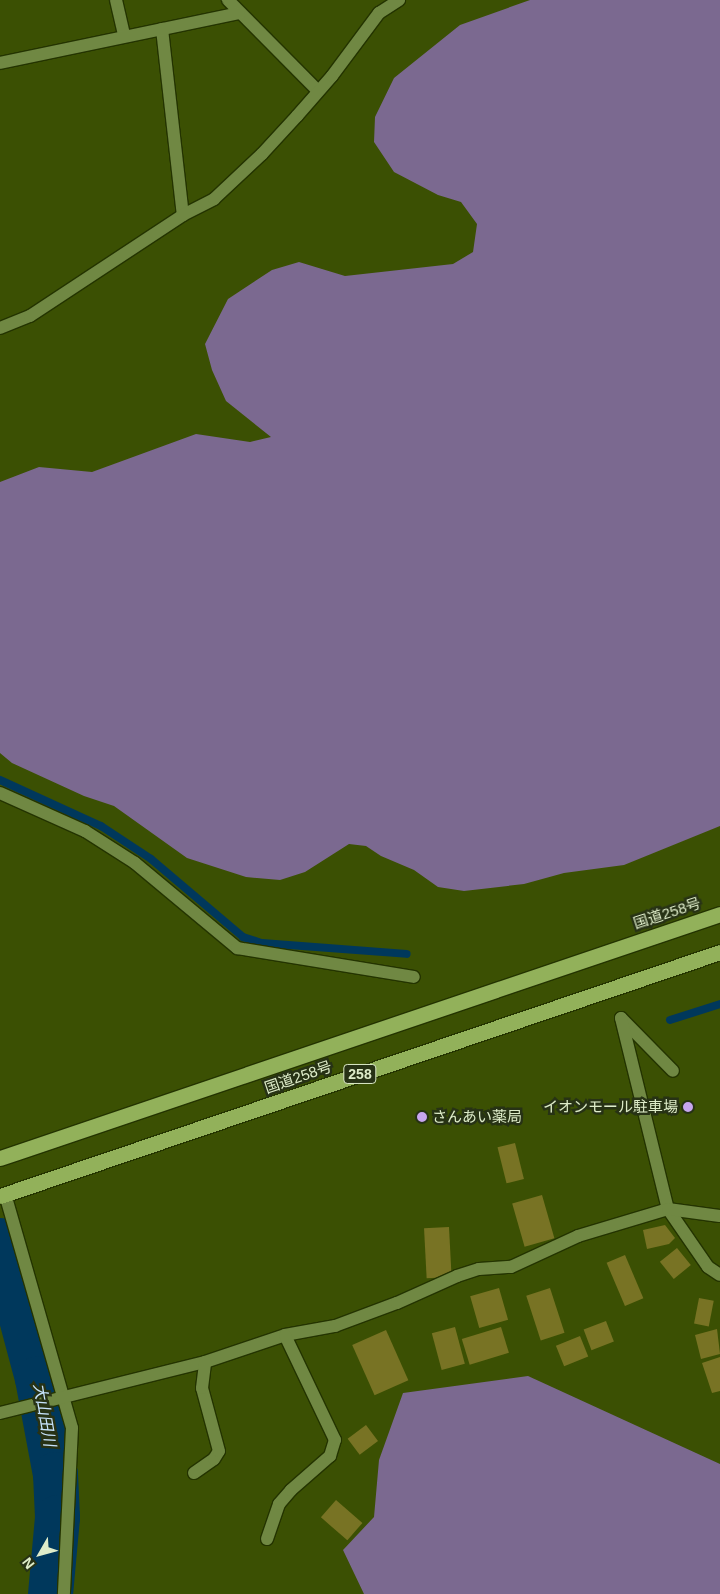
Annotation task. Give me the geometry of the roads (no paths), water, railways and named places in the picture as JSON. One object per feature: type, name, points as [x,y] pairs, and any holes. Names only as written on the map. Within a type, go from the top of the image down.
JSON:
[{"type":"highway","points":[[661,934],[720,905]]},
{"type":"highway","name":"国道258号","points":[[0,1158],[720,914]]},
{"type":"highway","name":"国道258号","points":[[2,1195],[720,952]]},
{"type":"street","points":[[116,0],[124,35]]},
{"type":"street","points":[[228,0],[317,90]]},
{"type":"street","points":[[0,328],[30,316],[183,214],[214,199],[262,154],[317,90],[332,76],[379,13],[399,0]]},
{"type":"street","points":[[0,63],[124,35],[239,13]]},
{"type":"street","points":[[162,29],[183,214]]},
{"type":"street","points":[[0,793],[86,832],[135,864],[237,948],[414,977]]},
{"type":"street","points":[[673,1071],[621,1018],[668,1209],[708,1267],[720,1275]]},
{"type":"street","points":[[2,1195],[72,1428],[64,1594]]},
{"type":"street","points":[[0,1413],[205,1362],[285,1335],[335,1326],[397,1304],[457,1276],[511,1266],[578,1236],[668,1209],[720,1216]]},
{"type":"street","points":[[267,1539],[280,1504],[290,1490],[330,1456],[335,1440],[285,1335]]},
{"type":"street","points":[[194,1473],[214,1459],[219,1451],[202,1388],[205,1362]]},
{"type":"waterway","points":[[0,780],[101,826],[151,859],[243,937],[262,943],[407,954]]},
{"type":"waterway","points":[[670,1020],[720,1004]]},
{"type":"waterway","name":"大山田川","points":[[0,1240],[37,1378],[55,1474],[57,1517],[50,1594]]},
{"type":"place","name":"イオンモール駐車場","points":[[688,1107]]},
{"type":"place","name":"さんあい薬局","points":[[422,1117]]}]
